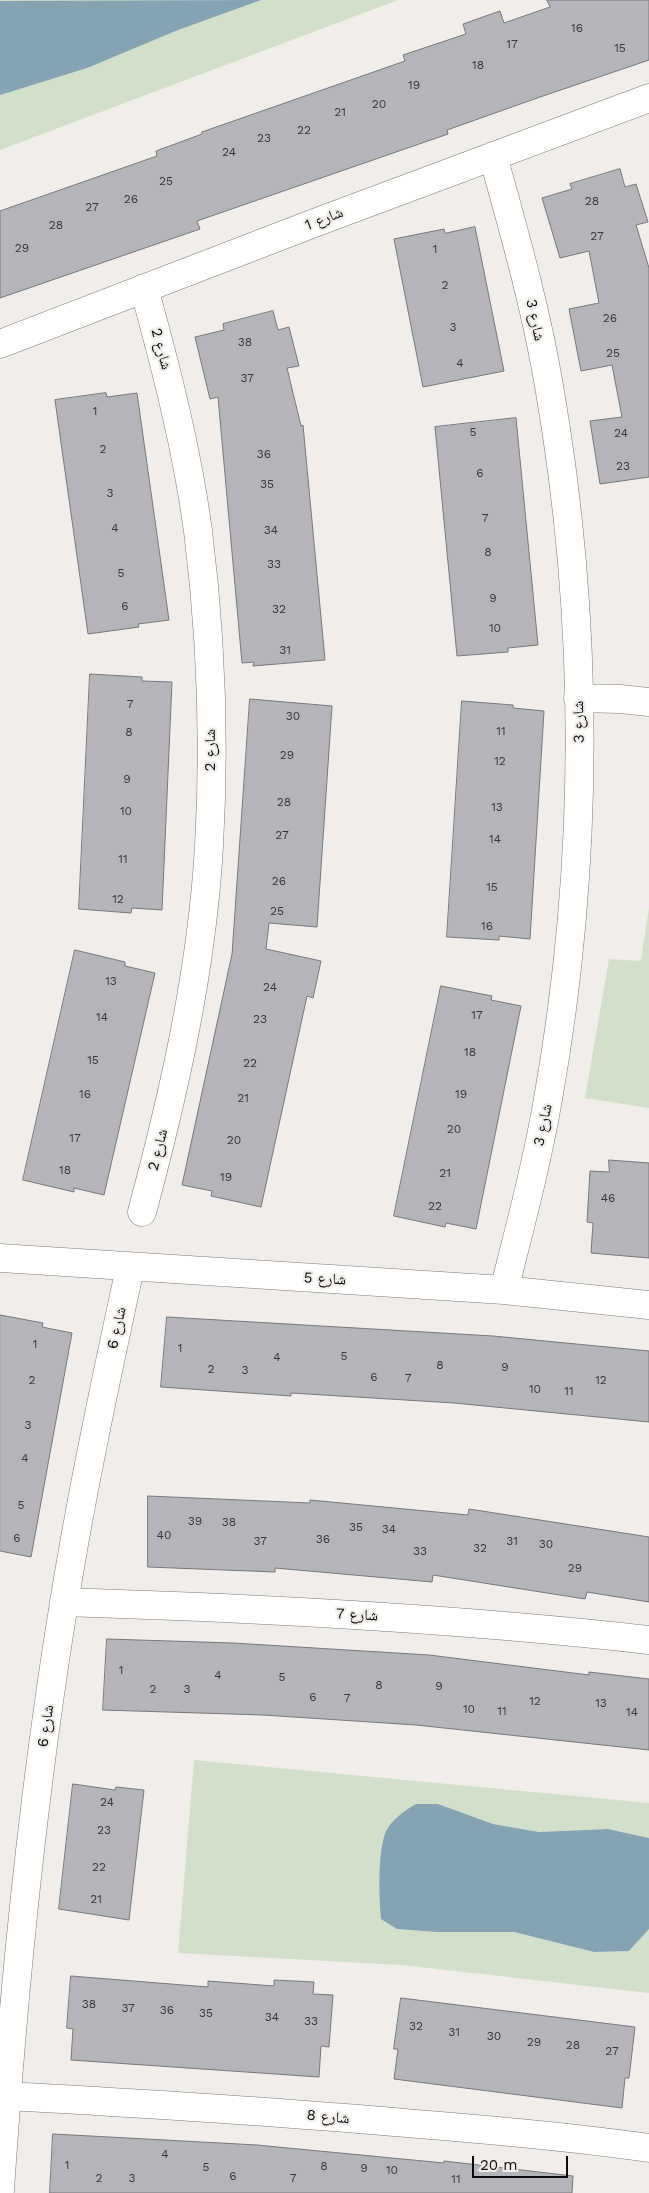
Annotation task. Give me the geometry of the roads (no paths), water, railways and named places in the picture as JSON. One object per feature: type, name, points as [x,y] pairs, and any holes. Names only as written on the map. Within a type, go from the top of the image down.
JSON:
[{"type":"street","name":"شارع 1","points":[[0,344],[649,98]]},
{"type":"street","name":"شارع 3","points":[[492,156],[523,266],[549,384],[567,511],[576,599],[578,698],[579,802],[574,894],[563,1004],[548,1100],[528,1196],[504,1290]]},
{"type":"street","name":"شارع 2","points":[[142,1212],[161,1140],[191,995],[209,848],[212,768],[206,619],[198,530],[184,449],[168,376],[144,288]]},
{"type":"street","points":[[578,698],[649,702]]},
{"type":"street","name":"شارع 5","points":[[0,1258],[130,1268],[504,1290],[649,1306]]},
{"type":"street","name":"شارع 6","points":[[0,2190],[6,2096],[22,1918],[40,1763],[64,1602],[93,1440],[130,1268]]},
{"type":"street","name":"شارع 7","points":[[64,1602],[250,1608],[436,1619],[649,1640]]},
{"type":"street","name":"شارع 8","points":[[6,2096],[182,2105],[526,2134],[649,2148]]},
{"type":"water","points":[[261,0],[178,30],[87,68],[0,95],[0,1]]},
{"type":"water","points":[[416,1804],[438,1804],[493,1824],[539,1832],[608,1829],[649,1838],[649,1929],[629,1951],[594,1952],[514,1932],[436,1932],[397,1929],[381,1919],[379,1877],[382,1846],[389,1826]]}]
